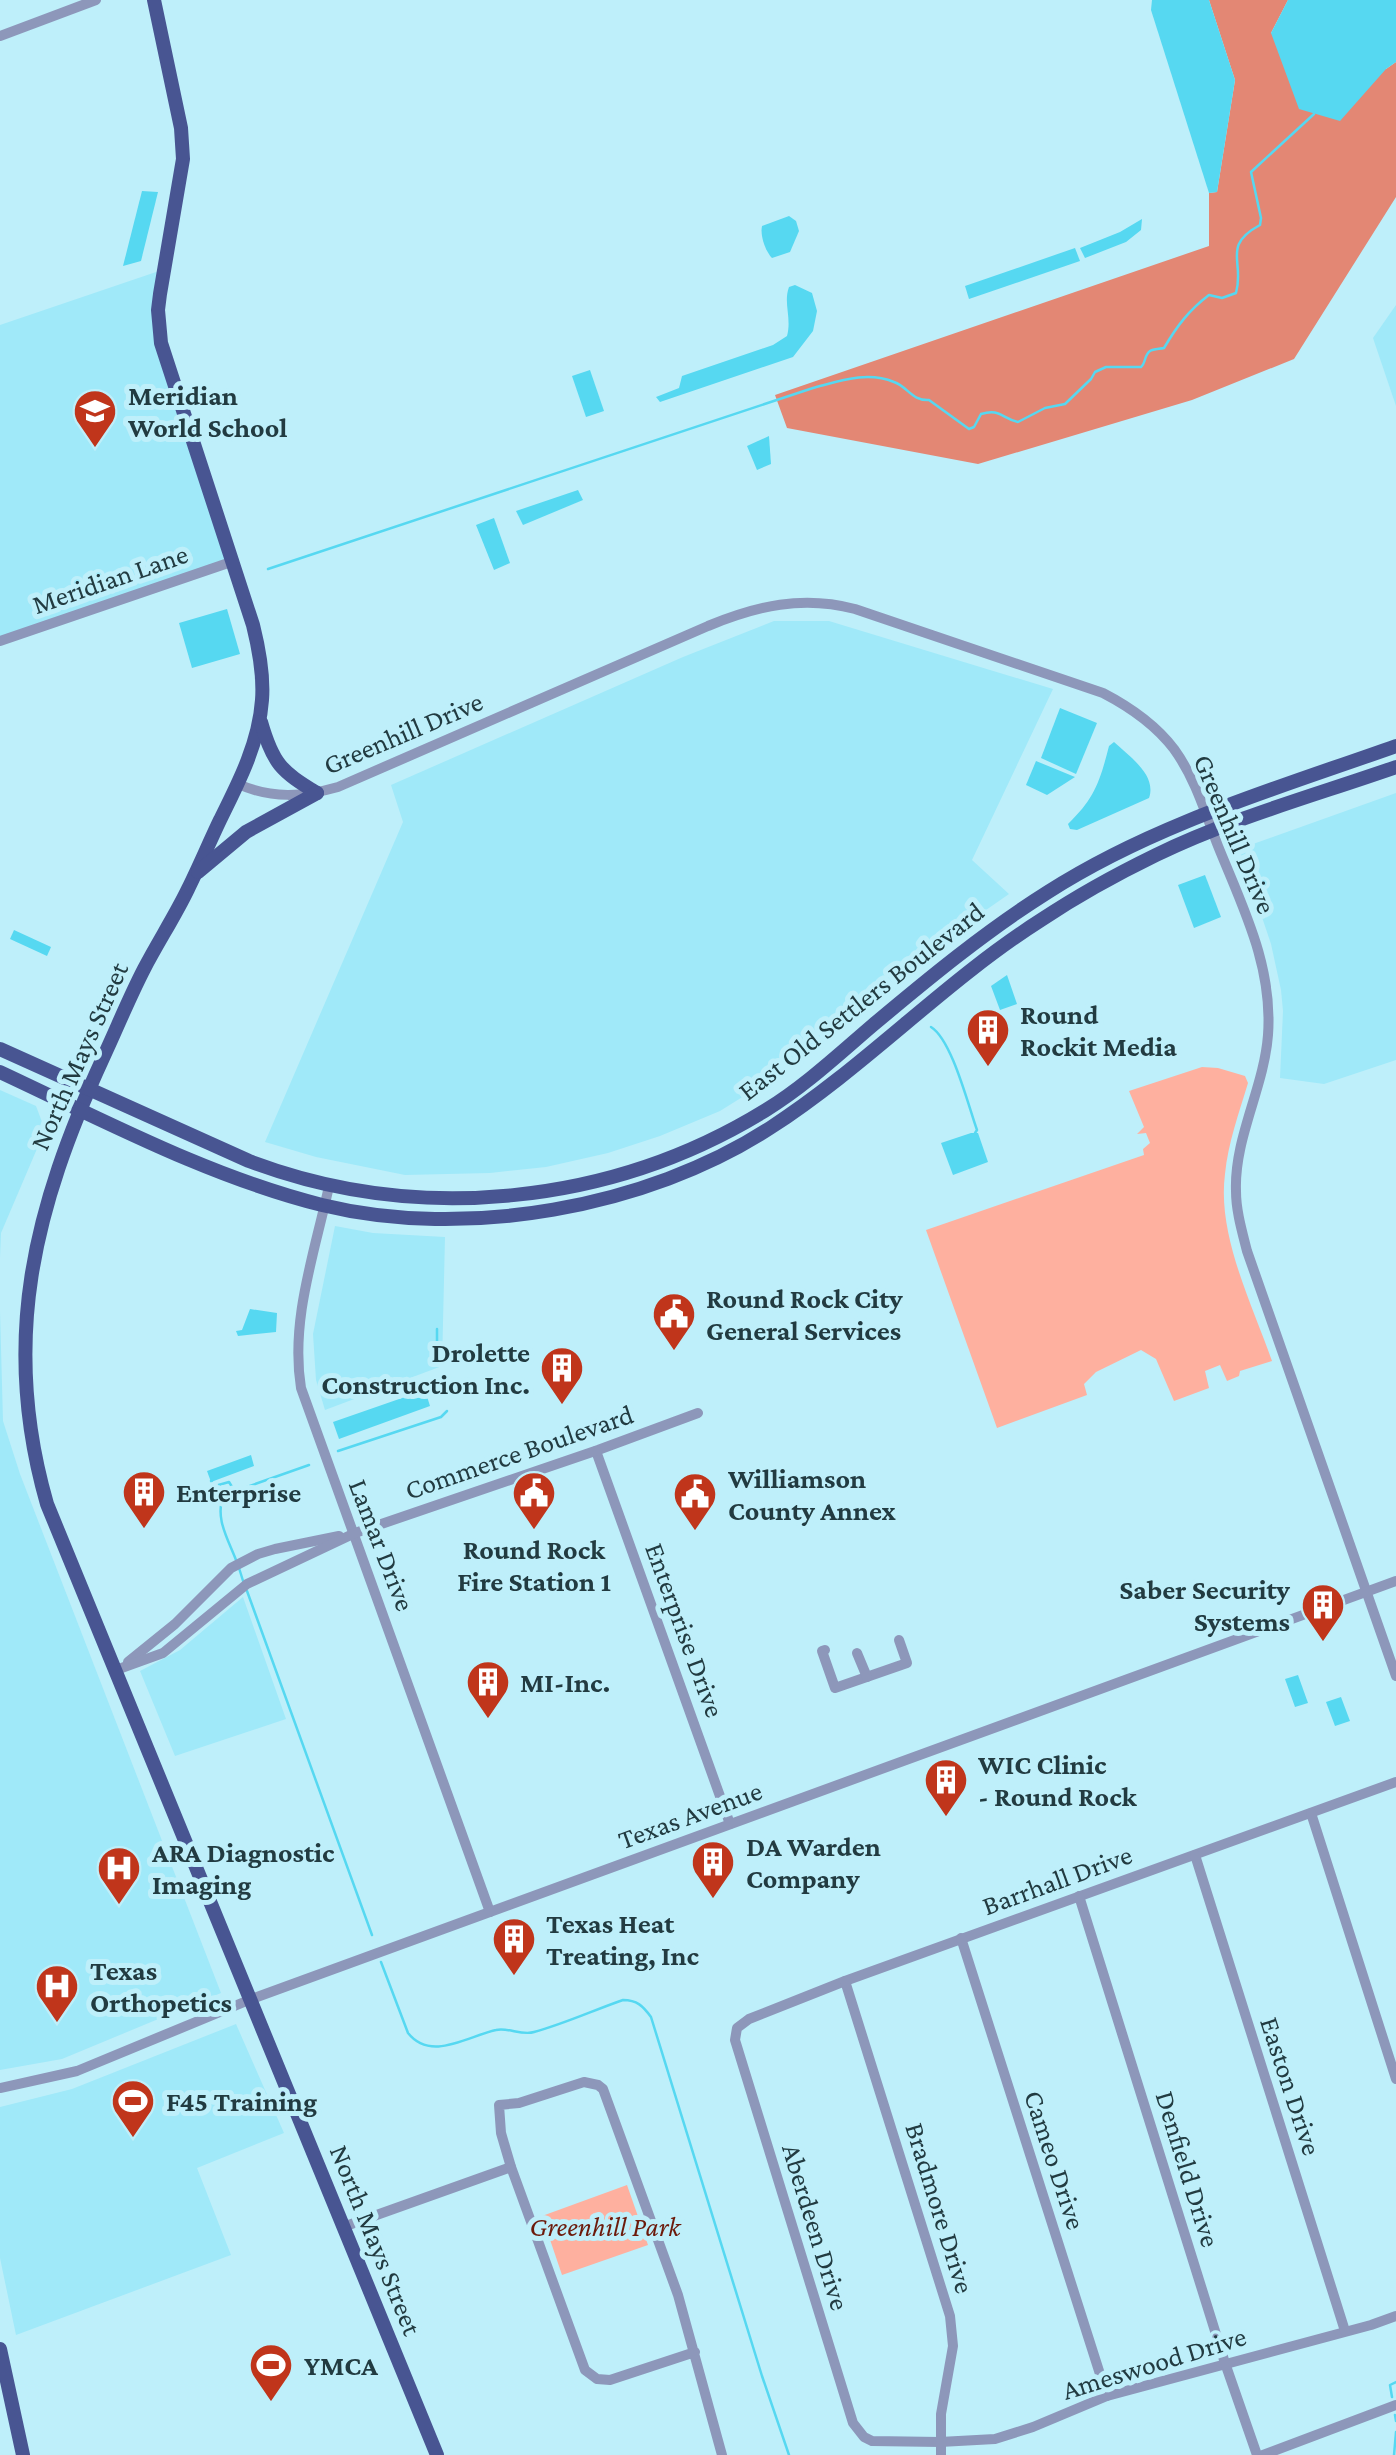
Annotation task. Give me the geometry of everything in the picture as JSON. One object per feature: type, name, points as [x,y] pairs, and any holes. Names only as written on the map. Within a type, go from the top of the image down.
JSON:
[{"type":"main road","name":"North Mays Street","points":[[154,0],[184,159],[160,294],[159,326],[166,359],[234,561],[260,654],[262,699],[253,748],[238,784],[144,969],[79,1109],[52,1178],[33,1247],[25,1301],[23,1390],[40,1483],[437,2455]]},
{"type":"main road","points":[[259,717],[268,747],[284,772],[318,792]]},
{"type":"main road","name":"East Old Settlers Boulevard","points":[[0,1049],[249,1161],[329,1186],[453,1199],[548,1191],[590,1182],[682,1152],[768,1109],[810,1079],[946,964],[1044,894],[1094,864],[1206,814],[1396,746]]},
{"type":"main road","name":"East Old Settlers Boulevard","points":[[0,1072],[246,1182],[325,1206],[390,1216],[458,1220],[577,1206],[665,1180],[746,1144],[821,1094],[961,978],[1041,920],[1156,855],[1212,831],[1396,766]]},
{"type":"main road","points":[[194,874],[246,832],[318,792]]},
{"type":"main road","points":[[0,2349],[22,2455]]},
{"type":"street","points":[[0,36],[96,0]]},
{"type":"street","points":[[228,543],[224,555],[212,568],[238,580]]},
{"type":"street","name":"Meridian Lane","points":[[0,640],[234,561]]},
{"type":"street","name":"Greenhill Drive","points":[[238,784],[276,795],[338,787],[739,614],[801,602],[855,609],[1103,692],[1134,710],[1160,733],[1191,776],[1259,948],[1269,1023],[1265,1064],[1239,1158],[1236,1190],[1240,1225],[1396,1676]]},
{"type":"street","name":"Lamar Drive","points":[[329,1186],[299,1325],[300,1388],[490,1912]]},
{"type":"street","name":"Commerce Boulevard","points":[[116,1670],[163,1653],[247,1584],[354,1533],[698,1413]]},
{"type":"street","name":"Enterprise Drive","points":[[596,1451],[730,1824]]},
{"type":"street","name":"Commerce Boulevard","points":[[116,1670],[162,1636],[231,1568],[275,1549],[354,1533]]},
{"type":"street","name":"Texas Avenue","points":[[0,2088],[77,2072],[249,2000],[1396,1580]]},
{"type":"street","points":[[825,1650],[822,1651],[835,1688],[907,1663],[898,1640]]},
{"type":"street","points":[[858,1652],[867,1677]]},
{"type":"street","name":"Barrhall Drive","points":[[737,2028],[749,2019],[845,1980],[1396,1782]]},
{"type":"street","points":[[1310,1813],[1396,2079]]},
{"type":"street","name":"Easton Drive","points":[[1195,1855],[1346,2331]]},
{"type":"street","name":"Denfield Drive","points":[[1079,1896],[1225,2363],[1260,2455]]},
{"type":"street","name":"Cameo Drive","points":[[961,1938],[1107,2396]]},
{"type":"street","name":"Bradmore Drive","points":[[845,1980],[950,2316],[953,2346],[941,2414],[940,2455]]},
{"type":"street","name":"Aberdeen Drive","points":[[737,2028],[735,2046],[853,2423],[864,2437]]},
{"type":"street","points":[[696,2352],[610,2380],[597,2379],[585,2370],[512,2168],[501,2133],[499,2106],[584,2082],[603,2090],[678,2295],[696,2352],[722,2455]]},
{"type":"street","points":[[343,2227],[512,2168]]},
{"type":"street","name":"Ameswood Drive","points":[[864,2437],[879,2442],[982,2441],[1016,2433],[1107,2396],[1396,2316]]},
{"type":"street","points":[[1260,2455],[1396,2405]]},
{"type":"shaded area","points":[[1152,0],[1209,0],[1235,80],[1217,192],[1209,193],[1151,10]]},
{"type":"shaded area","points":[[1209,0],[1288,0],[1271,33],[1386,69],[1396,62],[1396,197],[1294,359],[1192,400],[978,464],[787,428],[775,395],[1209,246],[1209,193],[1217,192],[1235,80]]},
{"type":"shaded area","points":[[1288,0],[1396,0],[1396,62],[1340,121],[1299,109],[1271,33]]},
{"type":"shaded area","points":[[142,191],[158,192],[141,261],[123,266]]},
{"type":"shaded area","points":[[789,216],[796,221],[799,231],[790,252],[772,258],[764,243],[762,226]]},
{"type":"shaded area","points":[[1142,219],[1141,230],[1126,242],[1085,258],[1080,248]]},
{"type":"shaded area","points":[[1075,248],[1080,261],[969,299],[965,286]]},
{"type":"shaded area","name":"Meridian World School","points":[[159,271],[154,299],[228,561],[0,638],[0,325]]},
{"type":"shaded area","points":[[795,285],[812,293],[817,311],[813,331],[793,357],[660,402],[656,397],[679,388],[682,376],[773,345],[787,336],[787,293]]},
{"type":"shaded area","points":[[1396,305],[1396,406],[1373,338]]},
{"type":"shaded area","points":[[590,370],[604,411],[586,417],[572,376]]},
{"type":"shaded area","points":[[769,436],[771,464],[757,470],[747,446]]},
{"type":"shaded area","points":[[578,490],[583,500],[523,525],[516,511]]},
{"type":"shaded area","points":[[494,518],[510,563],[494,570],[476,525]]},
{"type":"shaded area","points":[[227,609],[240,654],[192,668],[179,623]]},
{"type":"shaded area","points":[[774,621],[829,621],[1053,689],[972,860],[1009,894],[953,933],[933,958],[916,964],[894,991],[832,1032],[781,1073],[720,1111],[660,1136],[546,1167],[405,1175],[265,1142],[403,822],[391,785]]},
{"type":"shaded area","points":[[1060,708],[1097,723],[1076,774],[1041,758]]},
{"type":"shaded area","points":[[1114,742],[1146,774],[1149,798],[1077,830],[1070,829],[1068,824],[1085,806]]},
{"type":"shaded area","points":[[1036,761],[1075,777],[1047,795],[1026,785]]},
{"type":"shaded area","points":[[1396,793],[1396,1060],[1324,1084],[1280,1078],[1281,990],[1271,944],[1239,849]]},
{"type":"shaded area","points":[[1205,875],[1221,917],[1194,928],[1178,885]]},
{"type":"shaded area","points":[[14,930],[51,947],[47,956],[10,939]]},
{"type":"shaded area","points":[[1007,975],[1017,1004],[1000,1010],[991,986]]},
{"type":"shaded area","points":[[0,1090],[36,1106],[45,1130],[1,1233],[0,1258]]},
{"type":"shaded area","points":[[978,1133],[988,1162],[953,1175],[941,1143]]},
{"type":"shaded area","points":[[335,1226],[373,1233],[445,1237],[442,1366],[325,1410],[316,1380],[313,1334]]},
{"type":"shaded area","points":[[250,1309],[277,1313],[276,1332],[238,1336],[236,1331],[242,1330]]},
{"type":"shaded area","points":[[0,1311],[3,1421],[20,1474],[221,1993],[62,2059],[0,2070]]},
{"type":"shaded area","points":[[425,1390],[430,1406],[339,1439],[333,1422]]},
{"type":"shaded area","points":[[251,1455],[254,1466],[211,1482],[207,1471]]},
{"type":"shaded area","points":[[243,1597],[286,1719],[175,1756],[140,1671],[180,1650]]},
{"type":"shaded area","points":[[1298,1675],[1308,1703],[1295,1707],[1285,1679]]},
{"type":"shaded area","points":[[1341,1697],[1350,1721],[1335,1726],[1326,1702]]},
{"type":"shaded area","points":[[236,2024],[284,2133],[197,2168],[231,2255],[16,2335],[0,2258],[0,2107],[72,2089]]},
{"type":"green space","points":[[1202,1067],[1245,1076],[1248,1083],[1225,1174],[1226,1221],[1238,1269],[1272,1361],[1240,1371],[1239,1376],[1227,1381],[1220,1365],[1205,1371],[1209,1388],[1174,1401],[1156,1359],[1141,1350],[1096,1372],[1084,1384],[1087,1395],[997,1428],[926,1230],[1144,1155],[1143,1149],[1150,1143],[1146,1133],[1137,1134],[1144,1127],[1129,1091]]},
{"type":"green space","name":"Greenhill Park","points":[[627,2185],[648,2245],[562,2275],[542,2216]]},
{"type":"waterway","points":[[268,569],[843,380],[874,377],[894,382],[918,398],[929,400],[969,429],[987,412],[1018,422],[1045,408],[1065,404],[1095,372],[1106,367],[1141,367],[1148,353],[1164,348],[1184,319],[1209,295],[1222,298],[1236,293],[1238,248],[1241,240],[1260,225],[1261,218],[1251,172],[1314,114]]},
{"type":"waterway","points":[[931,1027],[952,1059],[975,1133]]},
{"type":"waterway","points":[[437,1329],[437,1364]]},
{"type":"waterway","points":[[338,1451],[441,1417],[447,1411]]},
{"type":"waterway","points":[[236,1560],[221,1520],[224,1495],[309,1465]]},
{"type":"waterway","points":[[211,1481],[215,1486],[229,1482],[234,1490]]},
{"type":"waterway","points":[[239,1568],[244,1584]]},
{"type":"waterway","points":[[247,1591],[372,1935]]},
{"type":"waterway","points":[[381,1962],[408,2033],[428,2046],[450,2045],[501,2029],[534,2032],[623,2000],[636,2002],[648,2013],[789,2455]]},
{"type":"waterway","points":[[1392,2397],[1390,2385],[1396,2382]]},
{"type":"waterway","points":[[1395,2415],[1396,2421]]},
{"type":"waterway","points":[[1394,2455],[1396,2432]]},
{"type":"place","name":"Meridian World School","points":[[95,449]]},
{"type":"place","name":"Round Rockit Media","points":[[988,1068]]},
{"type":"place","name":"Round Rock City General Services","points":[[674,1352]]},
{"type":"place","name":"Drolette Construction Inc.","points":[[562,1406]]},
{"type":"place","name":"Enterprise","points":[[144,1530]]},
{"type":"place","name":"Round Rock Fire Station 1","points":[[534,1531]]},
{"type":"place","name":"Williamson County Annex","points":[[695,1532]]},
{"type":"place","name":"Saber Security Systems","points":[[1323,1643]]},
{"type":"place","name":"MI-Inc.","points":[[488,1720]]},
{"type":"place","name":"WIC Clinic - Round Rock","points":[[946,1818]]},
{"type":"place","name":"DA Warden Company","points":[[713,1900]]},
{"type":"place","name":"ARA Diagnostic Imaging","points":[[119,1906]]},
{"type":"place","name":"Texas Heat Treating, Inc","points":[[514,1977]]},
{"type":"place","name":"Texas Orthopetics","points":[[57,2024]]},
{"type":"place","name":"F45 Training","points":[[133,2139]]},
{"type":"place","name":"YMCA","points":[[271,2403]]}]
